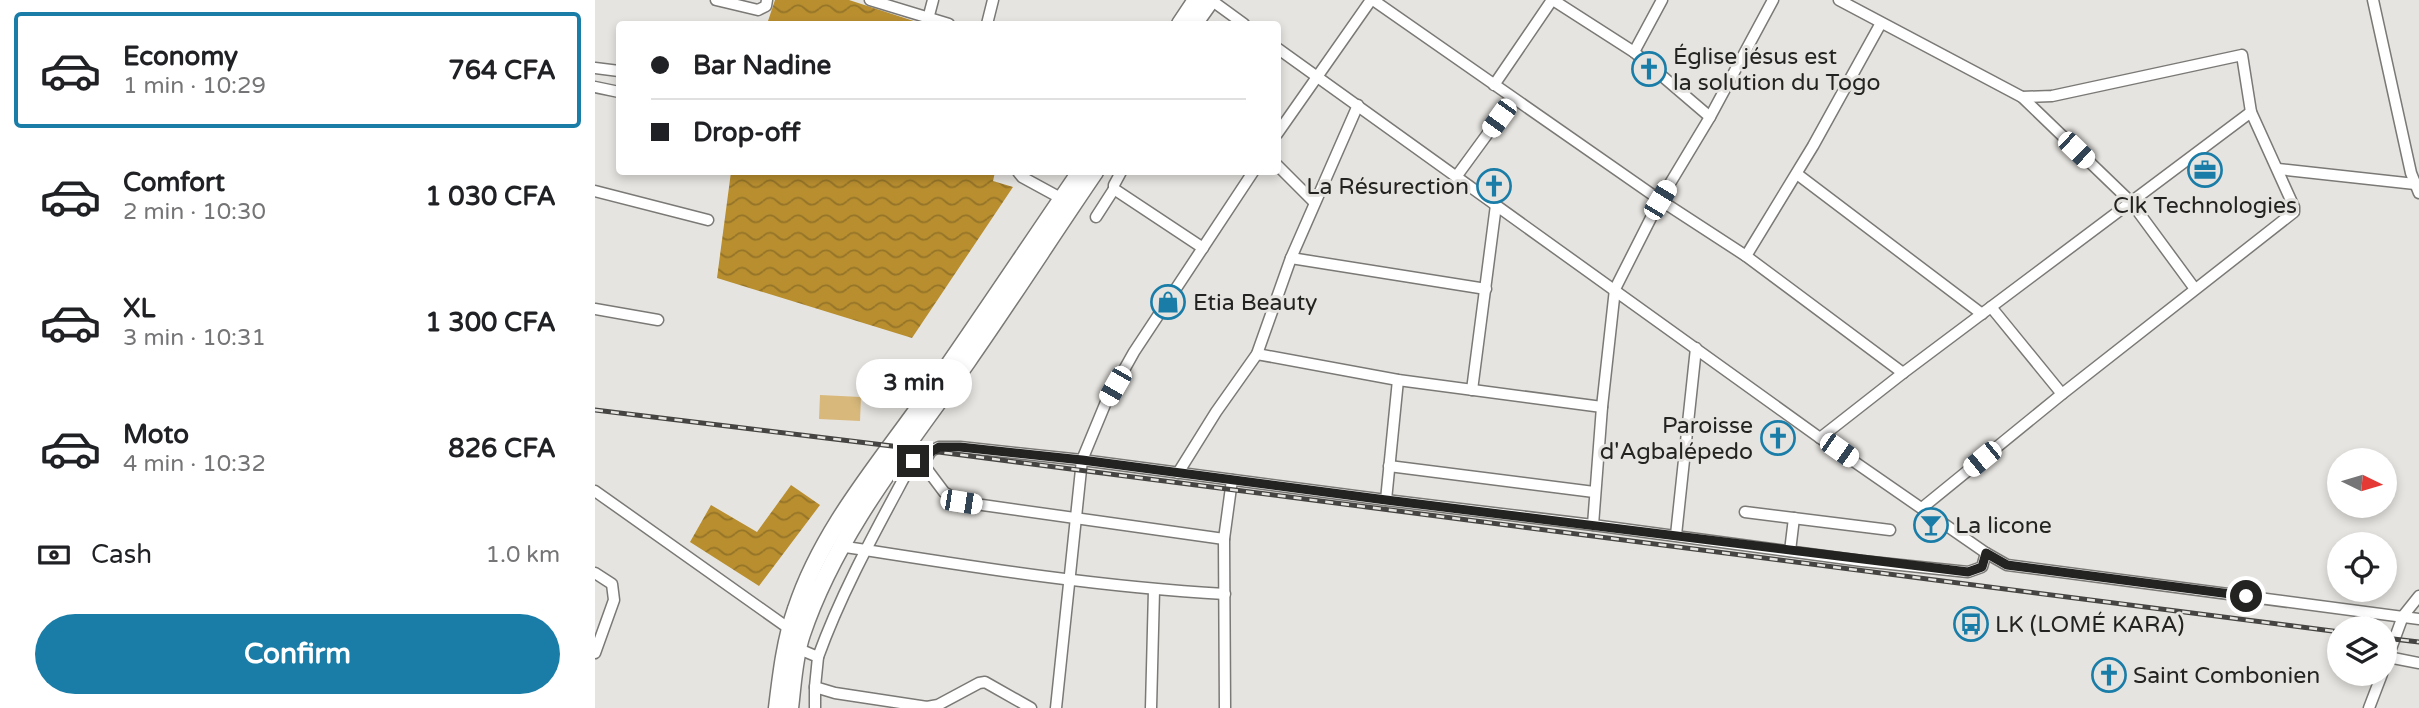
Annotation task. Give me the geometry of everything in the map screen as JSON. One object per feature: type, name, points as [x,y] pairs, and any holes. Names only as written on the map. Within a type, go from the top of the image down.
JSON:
[{"type":"main road","points":[[1182,21],[1196,0]]},
{"type":"main road","points":[[1196,21],[1211,0]]},
{"type":"main road","points":[[790,708],[796,638],[842,546],[905,458],[986,333],[1067,201],[1079,175]]},
{"type":"main road","points":[[1067,201],[1092,175]]},
{"type":"main road","points":[[777,708],[796,638],[806,583],[825,543],[855,495],[905,458]]},
{"type":"street","points":[[716,0],[758,10],[765,6],[767,0]]},
{"type":"street","points":[[870,0],[936,21]]},
{"type":"street","points":[[928,19],[933,0]]},
{"type":"street","points":[[988,21],[993,0]]},
{"type":"street","points":[[1211,0],[1240,21]]},
{"type":"street","points":[[1281,128],[1372,0],[1660,200],[1746,256],[1903,373]]},
{"type":"street","points":[[1494,85],[1553,0],[1634,52],[1710,117]]},
{"type":"street","points":[[1634,52],[1662,0]]},
{"type":"street","points":[[1593,525],[1615,289],[1660,200],[1710,117],[1773,0]]},
{"type":"street","points":[[1839,0],[2022,97],[2130,202],[2195,289]]},
{"type":"street","points":[[2278,169],[2417,188],[2415,169],[2373,0]]},
{"type":"street","points":[[1225,21],[1230,14]]},
{"type":"street","points":[[1746,256],[1797,174],[1881,23]]},
{"type":"street","points":[[1281,51],[1821,438],[2007,565],[2419,619]]},
{"type":"street","points":[[1922,508],[2195,289],[2292,216],[2294,207],[2251,112],[2242,55],[2052,96],[2022,97]]},
{"type":"street","points":[[595,68],[616,71]]},
{"type":"street","points":[[595,87],[616,91]]},
{"type":"street","points":[[1457,177],[1513,99]]},
{"type":"street","points":[[1178,473],[1209,421],[1257,354],[1291,258],[1358,105]]},
{"type":"street","points":[[1821,438],[1986,310],[2251,112]]},
{"type":"street","points":[[1281,169],[1314,202]]},
{"type":"street","points":[[1797,174],[1986,310],[2062,394]]},
{"type":"street","points":[[1021,175],[1067,201]]},
{"type":"street","points":[[1096,216],[1114,189],[1119,175]]},
{"type":"street","points":[[1056,708],[1082,460],[1106,402],[1134,352],[1251,175]]},
{"type":"street","points":[[1114,189],[1203,248]]},
{"type":"street","points":[[595,191],[708,220]]},
{"type":"street","points":[[1472,390],[1496,205]]},
{"type":"street","points":[[1291,258],[1486,289]]},
{"type":"street","points":[[595,309],[658,320]]},
{"type":"street","points":[[1676,535],[1696,348]]},
{"type":"street","points":[[1257,354],[1398,380],[1602,407]]},
{"type":"street","points":[[1386,500],[1398,380]]},
{"type":"street","points":[[905,458],[947,447],[1082,460],[1968,572],[1982,567],[1986,553]]},
{"type":"street","points":[[905,458],[953,499],[1076,519],[1224,538]]},
{"type":"street","points":[[815,708],[818,657],[832,618],[866,550],[905,458]]},
{"type":"street","points":[[1389,466],[1594,492]]},
{"type":"street","points":[[1225,708],[1224,538],[1232,480]]},
{"type":"street","points":[[595,491],[796,638],[818,657]]},
{"type":"street","points":[[1745,512],[1890,530]]},
{"type":"street","points":[[1790,551],[1794,518]]},
{"type":"street","points":[[825,543],[1071,580],[1154,590],[1225,594]]},
{"type":"street","points":[[595,573],[612,584],[615,595],[595,653]]},
{"type":"street","points":[[1151,708],[1154,590]]},
{"type":"street","points":[[2397,633],[2403,616],[2419,596]]},
{"type":"street","points":[[2397,662],[2419,663]]},
{"type":"street","points":[[815,687],[835,693],[927,707],[938,705],[985,682],[1031,708]]},
{"type":"street","points":[[2369,708],[2377,686]]},
{"type":"shaded area","points":[[820,395],[861,397],[860,421],[819,419]]},
{"type":"water","points":[[775,0],[849,0],[914,21],[768,21]]},
{"type":"water","points":[[731,175],[994,175],[993,181],[1013,187],[912,338],[717,278]]},
{"type":"water","points":[[791,485],[820,505],[759,586],[690,542],[711,505],[757,532]]},
{"type":"railway","points":[[595,410],[2327,630]]},
{"type":"railway","points":[[2397,639],[2419,642]]},
{"type":"place","name":"Église jésus est la solution du Togo","points":[[1649,69]]},
{"type":"place","name":"Clk Technologies","points":[[2205,170]]},
{"type":"place","name":"La Résurection","points":[[1494,186]]},
{"type":"place","name":"Etia Beauty","points":[[1168,302]]},
{"type":"place","name":"Paroisse d'Agbalépedo","points":[[1778,438]]},
{"type":"place","name":"La licone","points":[[1931,525]]},
{"type":"place","name":"LK (LOMÉ KARA)","points":[[1971,624]]},
{"type":"place","name":"Saint Combonien","points":[[2109,675]]},
{"type":"route","points":[[913,461],[923,464],[931,452],[939,447],[960,447],[1676,535],[1862,561],[1968,572],[1982,567],[1986,553],[2007,565],[2246,596]]}]
